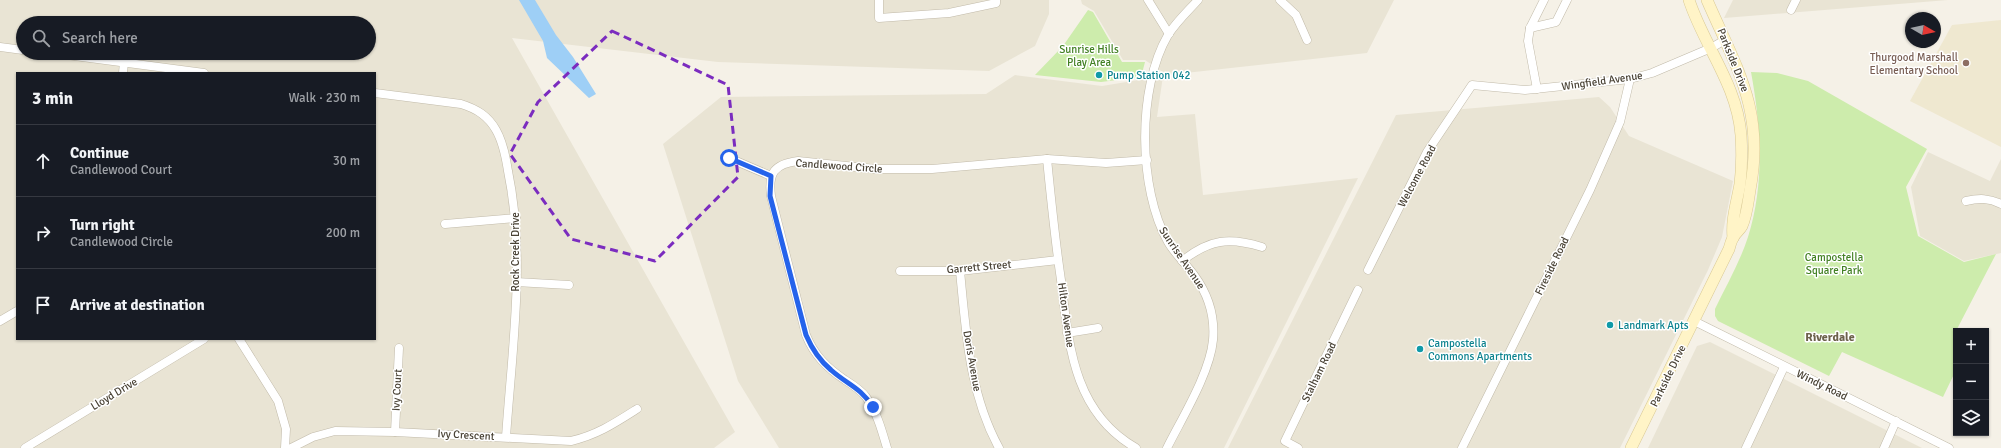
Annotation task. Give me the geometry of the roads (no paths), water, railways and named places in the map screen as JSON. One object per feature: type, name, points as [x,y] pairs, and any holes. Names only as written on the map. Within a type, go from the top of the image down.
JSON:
[{"type":"street","points":[[879,0],[879,18],[949,13],[996,2]]},
{"type":"street","points":[[1148,0],[1169,34]]},
{"type":"street","name":"Sunrise Avenue","points":[[1167,448],[1203,376],[1210,356],[1213,340],[1211,310],[1207,297],[1194,274],[1182,261],[1159,225],[1147,160],[1146,119],[1151,84],[1160,52],[1169,34],[1198,0]]},
{"type":"street","points":[[1280,0],[1296,15],[1307,40]]},
{"type":"street","points":[[1537,89],[1528,42],[1530,28],[1544,0]]},
{"type":"street","points":[[1530,28],[1556,22],[1567,0]]},
{"type":"street","name":"Parkside Drive","points":[[1690,0],[1711,48],[1723,70],[1735,104],[1741,134],[1740,183],[1731,224],[1733,238]]},
{"type":"street","name":"Parkside Drive","points":[[1631,448],[1729,250],[1733,238],[1742,227],[1755,162],[1751,106],[1736,63],[1707,0]]},
{"type":"street","points":[[1791,10],[1796,0]]},
{"type":"street","name":"Wingfield Avenue","points":[[1472,85],[1525,90],[1630,79],[1652,73],[1711,48],[1725,40]]},
{"type":"street","points":[[0,47],[16,49]]},
{"type":"street","points":[[108,60],[197,72]]},
{"type":"street","points":[[123,72],[124,62]]},
{"type":"street","name":"Fireside Road","points":[[1462,448],[1590,190],[1620,122],[1630,79]]},
{"type":"street","name":"Welcome Road","points":[[1368,270],[1427,152],[1472,85]]},
{"type":"street","name":"Rock Creek Drive","points":[[376,93],[461,104],[473,108],[487,117],[497,131],[504,152],[516,218],[516,282],[506,437]]},
{"type":"street","points":[[729,158],[771,176],[770,196],[806,335],[811,347],[819,359],[831,371],[859,389],[866,396],[873,407],[887,448]]},
{"type":"street","name":"Candlewood Circle","points":[[771,176],[777,168],[788,162],[798,161],[875,169],[932,169],[1046,159],[1106,162],[1147,160]]},
{"type":"street","name":"Hilton Avenue","points":[[1046,159],[1067,333],[1077,375],[1091,405],[1115,434],[1136,448]]},
{"type":"street","points":[[1966,201],[1979,198],[1994,200],[2001,204]]},
{"type":"street","points":[[445,224],[516,218]]},
{"type":"street","points":[[1182,261],[1198,249],[1230,240],[1243,241],[1262,247]]},
{"type":"street","name":"Garrett Street","points":[[900,271],[960,271],[1058,260]]},
{"type":"street","name":"Doris Avenue","points":[[960,271],[970,365],[984,417],[999,448]]},
{"type":"street","points":[[516,282],[568,285]]},
{"type":"street","name":"Stalham Road","points":[[1295,447],[1286,441],[1358,290]]},
{"type":"street","points":[[0,321],[16,312]]},
{"type":"street","name":"Windy Road","points":[[1694,321],[1949,448]]},
{"type":"street","points":[[1067,333],[1098,328]]},
{"type":"street","name":"Lloyd Drive","points":[[24,448],[202,340]]},
{"type":"street","points":[[240,340],[278,401],[286,429],[285,448]]},
{"type":"street","name":"Ivy Court","points":[[395,432],[399,348]]},
{"type":"street","points":[[1746,448],[1784,367]]},
{"type":"street","name":"Ivy Crescent","points":[[291,448],[313,437],[335,431],[395,432],[571,441],[589,437],[606,430],[637,409]]},
{"type":"street","points":[[1884,448],[1896,421]]},
{"type":"water","points":[[519,0],[535,0],[556,35],[573,57],[596,94],[589,98],[547,58],[543,41]]},
{"type":"place","name":"Thurgood Marshall Elementary School","points":[[1966,63]]},
{"type":"place","name":"Pump Station 042","points":[[1099,75]]},
{"type":"place","name":"Landmark Apts","points":[[1610,325]]},
{"type":"place","name":"Campostella Commons Apartments","points":[[1420,349]]},
{"type":"district","name":"Riverdale","points":[[1830,337]]},
{"type":"park label","name":"Sunrise Hills Play Area","points":[[1089,55]]},
{"type":"park label","name":"Campostella Square Park","points":[[1834,263]]}]
